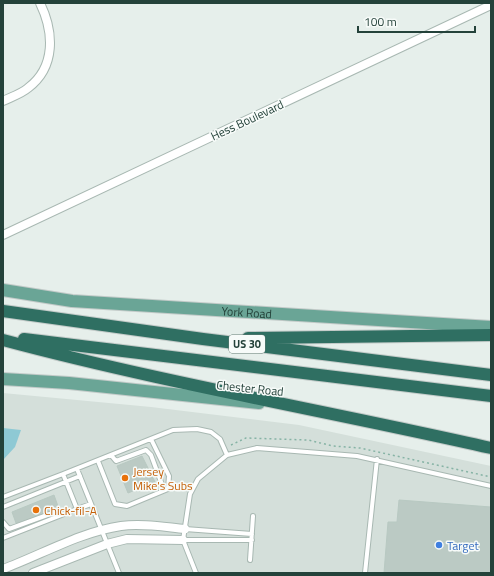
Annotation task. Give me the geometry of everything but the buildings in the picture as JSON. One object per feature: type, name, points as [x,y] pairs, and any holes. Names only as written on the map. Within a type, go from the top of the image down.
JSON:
[{"type":"highway","name":"US 30","points":[[3,311],[203,339],[491,375]]},
{"type":"highway","points":[[203,339],[491,335]]},
{"type":"highway","name":"US 30","points":[[3,336],[491,396]]},
{"type":"highway","points":[[3,340],[173,381],[314,409]]},
{"type":"highway","name":"Chester Road","points":[[314,409],[491,448]]},
{"type":"main road","name":"York Road","points":[[3,290],[72,301],[491,327]]},
{"type":"main road","name":"Chester Road","points":[[3,379],[69,383],[314,409]]},
{"type":"street","points":[[3,101],[29,88],[38,79],[46,66],[50,52],[50,30],[40,3]]},
{"type":"street","name":"Hess Boulevard","points":[[3,235],[491,5]]},
{"type":"street","points":[[3,569],[75,539],[102,530],[121,526],[149,525],[185,529]]},
{"type":"street","points":[[33,573],[107,544],[127,539],[183,540]]},
{"type":"lane","points":[[3,497],[98,461],[173,430],[197,429],[211,432],[220,439],[226,455]]},
{"type":"lane","points":[[98,461],[115,504],[127,506],[168,489],[169,476],[151,439]]},
{"type":"lane","points":[[196,573],[183,540],[190,494],[198,479],[226,455],[257,448],[358,456],[491,486]]},
{"type":"lane","points":[[111,455],[116,462],[146,450],[151,455],[164,490]]},
{"type":"lane","points":[[365,573],[377,460]]},
{"type":"lane","points":[[77,469],[119,573]]},
{"type":"lane","points":[[63,474],[77,510]]},
{"type":"lane","points":[[3,506],[80,476]]},
{"type":"lane","points":[[3,538],[91,504]]},
{"type":"lane","points":[[3,522],[9,529],[50,514],[65,514]]},
{"type":"lane","points":[[250,560],[253,516]]},
{"type":"lane","points":[[185,529],[252,534]]},
{"type":"lane","points":[[183,540],[252,540]]},
{"type":"shaded area","points":[[3,393],[151,407],[299,425],[491,466],[491,573],[3,573]]},
{"type":"water","points":[[3,428],[21,430],[15,447],[3,460]]},
{"type":"place","name":"Jersey Mike's Subs","points":[[125,478]]},
{"type":"place","name":"Chick-fil-A","points":[[36,510]]},
{"type":"place","name":"Target","points":[[439,545]]}]
